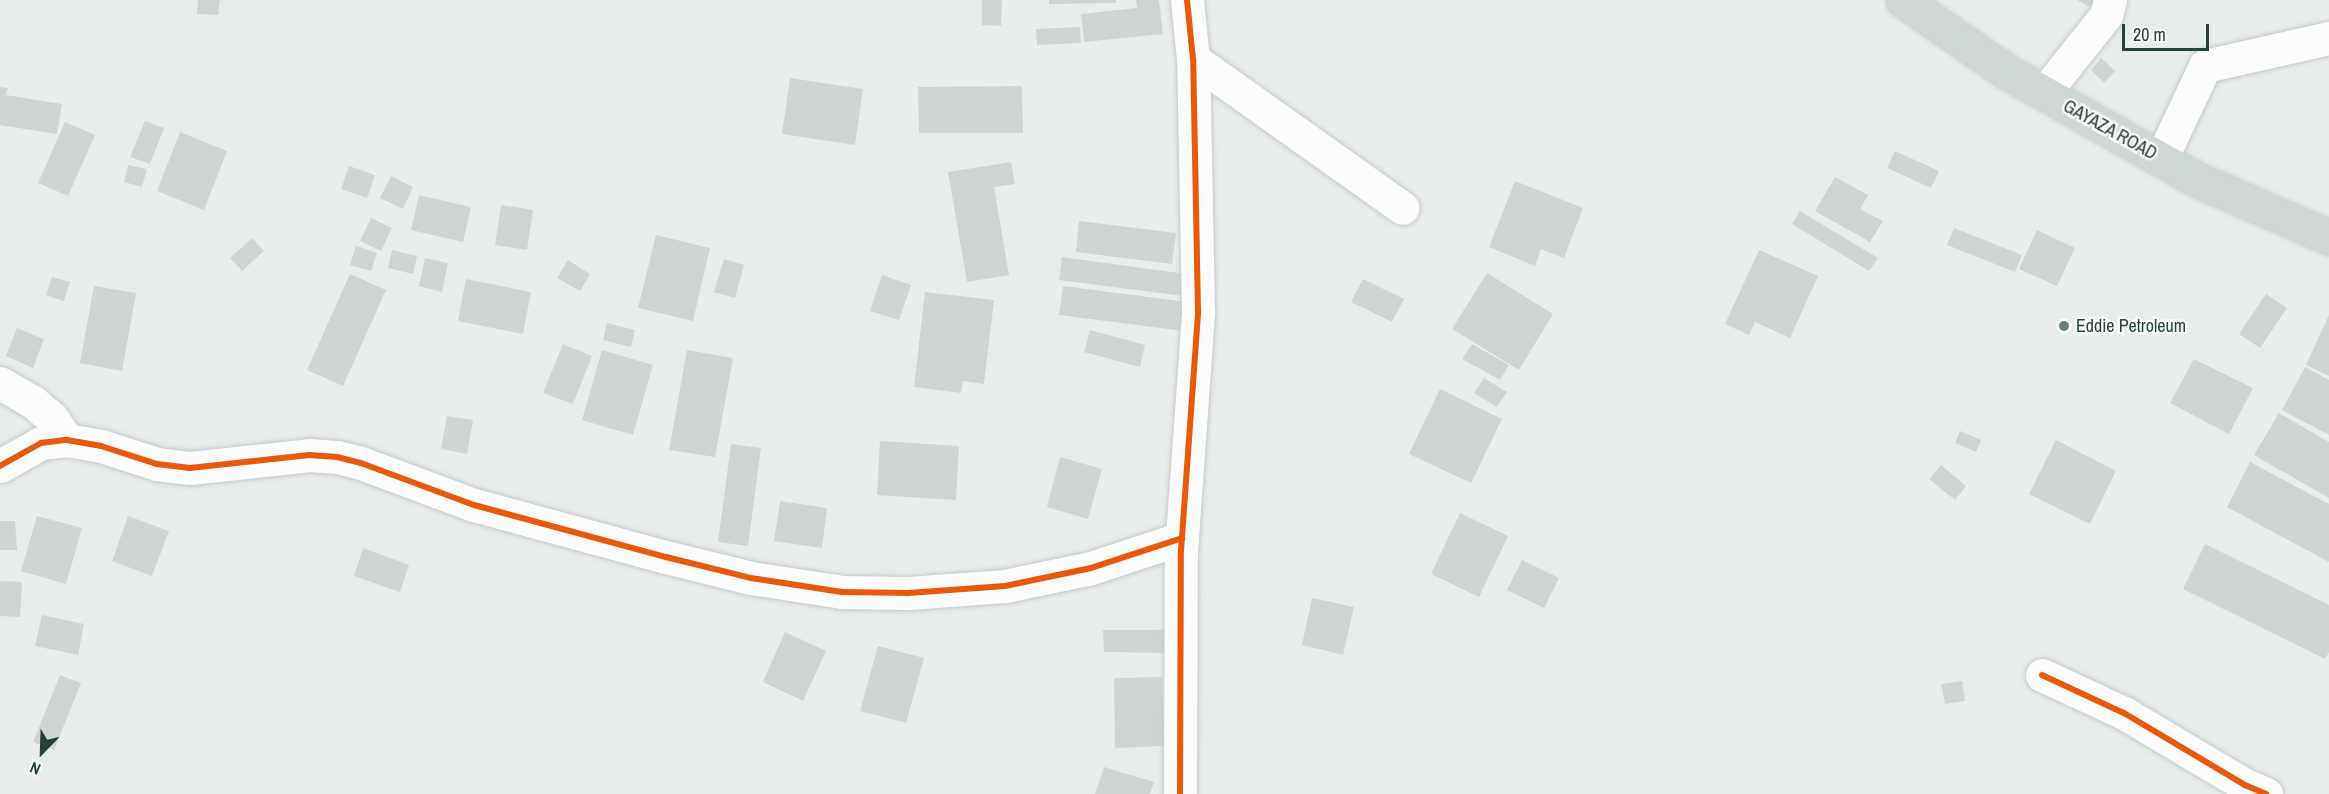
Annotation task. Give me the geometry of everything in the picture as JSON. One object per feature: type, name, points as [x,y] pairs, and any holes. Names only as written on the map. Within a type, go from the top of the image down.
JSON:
[{"type":"main road","name":"GAYAZA ROAD","points":[[1903,0],[2007,72],[2199,181],[2329,237]]},
{"type":"street","points":[[1180,794],[1182,538],[1198,312],[1193,60],[1187,0]]},
{"type":"street","points":[[2044,93],[2106,15],[2110,0]]},
{"type":"street","points":[[2161,159],[2205,66],[2329,38]]},
{"type":"street","points":[[1193,60],[1403,208]]},
{"type":"street","points":[[0,383],[33,402],[52,418],[67,440]]},
{"type":"street","points":[[0,465],[40,443],[67,440],[101,446],[156,464],[190,468],[309,454],[337,457],[361,463],[474,505],[666,557],[751,578],[842,592],[908,592],[1005,586],[1091,568],[1182,538]]},
{"type":"street","points":[[2042,675],[2124,713],[2245,785],[2266,794]]},
{"type":"building","points":[[198,0],[220,0],[218,15],[197,14]]},
{"type":"building","points":[[982,0],[1002,0],[1001,26],[982,25]]},
{"type":"building","points":[[1049,0],[1116,0],[1116,3],[1049,4]]},
{"type":"building","points":[[1136,0],[1159,0],[1163,34],[1084,42],[1081,14],[1137,8]]},
{"type":"building","points":[[2077,0],[2098,0],[2094,9]]},
{"type":"building","points":[[1080,27],[1081,43],[1037,45],[1036,29]]},
{"type":"building","points":[[2101,58],[2115,71],[2104,83],[2091,70]]},
{"type":"building","points":[[790,78],[863,89],[855,145],[782,134]]},
{"type":"building","points":[[1022,86],[1023,133],[919,133],[918,87]]},
{"type":"building","points":[[0,87],[8,88],[6,95],[62,104],[57,134],[0,125]]},
{"type":"building","points":[[145,121],[164,128],[150,164],[130,157]]},
{"type":"building","points":[[65,122],[95,135],[68,196],[38,183]]},
{"type":"building","points":[[180,132],[227,151],[204,210],[157,191]]},
{"type":"building","points":[[1895,151],[1939,171],[1931,188],[1887,168]]},
{"type":"building","points":[[1011,162],[1015,184],[994,187],[1009,275],[967,282],[948,172]]},
{"type":"building","points":[[128,165],[147,169],[142,187],[124,182]]},
{"type":"building","points":[[349,166],[375,175],[367,198],[341,189]]},
{"type":"building","points":[[391,176],[413,187],[403,209],[380,198]]},
{"type":"building","points":[[1835,177],[1868,195],[1860,209],[1883,221],[1870,242],[1815,211]]},
{"type":"building","points":[[1515,181],[1583,208],[1564,258],[1541,249],[1535,266],[1489,247]]},
{"type":"building","points":[[419,195],[471,207],[463,242],[411,230]]},
{"type":"building","points":[[501,205],[533,210],[527,250],[495,245]]},
{"type":"building","points":[[1800,211],[1878,258],[1869,271],[1792,224]]},
{"type":"building","points":[[371,218],[392,228],[381,251],[360,241]]},
{"type":"building","points":[[1079,221],[1176,233],[1172,264],[1076,252]]},
{"type":"building","points":[[1954,228],[2022,255],[2015,272],[1947,245]]},
{"type":"building","points":[[2037,230],[2075,248],[2057,286],[2019,269]]},
{"type":"building","points":[[656,235],[710,248],[693,321],[638,308]]},
{"type":"building","points":[[252,238],[264,251],[242,271],[230,258]]},
{"type":"building","points":[[356,246],[377,253],[371,271],[350,265]]},
{"type":"building","points":[[392,250],[417,256],[413,274],[388,268]]},
{"type":"building","points":[[1759,250],[1818,276],[1790,338],[1755,322],[1749,335],[1725,324]]},
{"type":"building","points":[[1062,257],[1186,274],[1183,296],[1059,280]]},
{"type":"building","points":[[425,258],[448,263],[442,292],[419,286]]},
{"type":"building","points":[[724,259],[744,265],[735,298],[714,292]]},
{"type":"building","points":[[568,260],[590,274],[580,291],[557,278]]},
{"type":"building","points":[[1487,273],[1553,314],[1519,370],[1452,329]]},
{"type":"building","points":[[350,274],[386,290],[343,386],[307,370]]},
{"type":"building","points":[[882,275],[911,285],[899,320],[870,311]]},
{"type":"building","points":[[52,277],[70,282],[64,301],[46,295]]},
{"type":"building","points":[[466,279],[531,292],[523,334],[458,321]]},
{"type":"building","points":[[1363,279],[1404,299],[1392,322],[1351,302]]},
{"type":"building","points":[[94,286],[136,293],[122,371],[80,363]]},
{"type":"building","points":[[1063,286],[1187,302],[1184,331],[1059,315]]},
{"type":"building","points":[[925,292],[994,300],[984,384],[963,381],[961,393],[914,387]]},
{"type":"building","points":[[2266,294],[2287,308],[2260,348],[2239,334]]},
{"type":"building","points":[[2329,315],[2329,376],[2306,365]]},
{"type":"building","points":[[607,323],[635,330],[631,347],[603,340]]},
{"type":"building","points":[[17,328],[44,339],[33,368],[6,356]]},
{"type":"building","points":[[1090,330],[1145,345],[1140,367],[1084,352]]},
{"type":"building","points":[[563,344],[592,356],[573,404],[543,393]]},
{"type":"building","points":[[1472,344],[1509,365],[1500,380],[1462,359]]},
{"type":"building","points":[[602,350],[653,365],[633,435],[582,420]]},
{"type":"building","points":[[687,350],[733,358],[715,457],[669,450]]},
{"type":"building","points":[[2194,359],[2253,388],[2229,434],[2170,403]]},
{"type":"building","points":[[2305,367],[2329,380],[2329,435],[2282,410]]},
{"type":"building","points":[[1484,378],[1507,392],[1497,407],[1474,393]]},
{"type":"building","points":[[1440,389],[1502,419],[1471,483],[1409,454]]},
{"type":"building","points":[[2279,413],[2329,442],[2329,498],[2254,455]]},
{"type":"building","points":[[447,416],[473,420],[467,454],[441,449]]},
{"type":"building","points":[[1960,431],[1981,440],[1976,452],[1955,443]]},
{"type":"building","points":[[2056,440],[2116,471],[2090,524],[2029,494]]},
{"type":"building","points":[[880,441],[959,446],[956,500],[877,495]]},
{"type":"building","points":[[731,444],[761,448],[748,546],[718,542]]},
{"type":"building","points":[[1060,457],[1102,469],[1088,519],[1047,507]]},
{"type":"building","points":[[2250,462],[2329,504],[2329,562],[2227,507]]},
{"type":"building","points":[[1941,465],[1966,486],[1955,500],[1929,479]]},
{"type":"building","points":[[780,501],[827,508],[822,548],[774,541]]},
{"type":"building","points":[[1460,513],[1508,536],[1479,597],[1431,574]]},
{"type":"building","points":[[37,516],[82,528],[66,584],[21,571]]},
{"type":"building","points":[[128,516],[169,531],[152,576],[112,561]]},
{"type":"building","points":[[0,521],[15,521],[17,550],[0,550]]},
{"type":"building","points":[[2205,544],[2329,605],[2329,652],[2325,659],[2183,589]]},
{"type":"building","points":[[363,548],[409,565],[400,592],[354,576]]},
{"type":"building","points":[[1522,560],[1559,578],[1544,608],[1507,590]]},
{"type":"building","points":[[0,581],[22,582],[20,617],[0,616]]},
{"type":"building","points":[[1312,598],[1354,607],[1343,655],[1302,645]]},
{"type":"building","points":[[42,615],[84,624],[78,655],[35,646]]},
{"type":"building","points":[[1103,630],[1173,630],[1173,653],[1104,652]]},
{"type":"building","points":[[785,632],[826,651],[803,701],[763,682]]},
{"type":"building","points":[[878,646],[924,658],[906,723],[860,711]]},
{"type":"building","points":[[60,675],[81,683],[54,750],[33,742]]},
{"type":"building","points":[[1162,677],[1164,746],[1115,748],[1114,678]]},
{"type":"building","points":[[1962,681],[1965,701],[1945,704],[1941,684]]},
{"type":"building","points":[[1104,767],[1154,782],[1150,794],[1095,794]]},
{"type":"cycle path","points":[[1180,794],[1181,551],[1198,311],[1193,59],[1187,0]]},
{"type":"cycle path","points":[[0,466],[41,443],[67,440],[101,446],[157,464],[190,468],[309,455],[337,457],[361,463],[474,505],[666,557],[751,578],[842,592],[908,593],[1005,586],[1091,568],[1182,538]]},
{"type":"cycle path","points":[[2042,675],[2124,713],[2245,785],[2266,794]]},
{"type":"place","name":"Eddie Petroleum","points":[[2064,326]]}]
